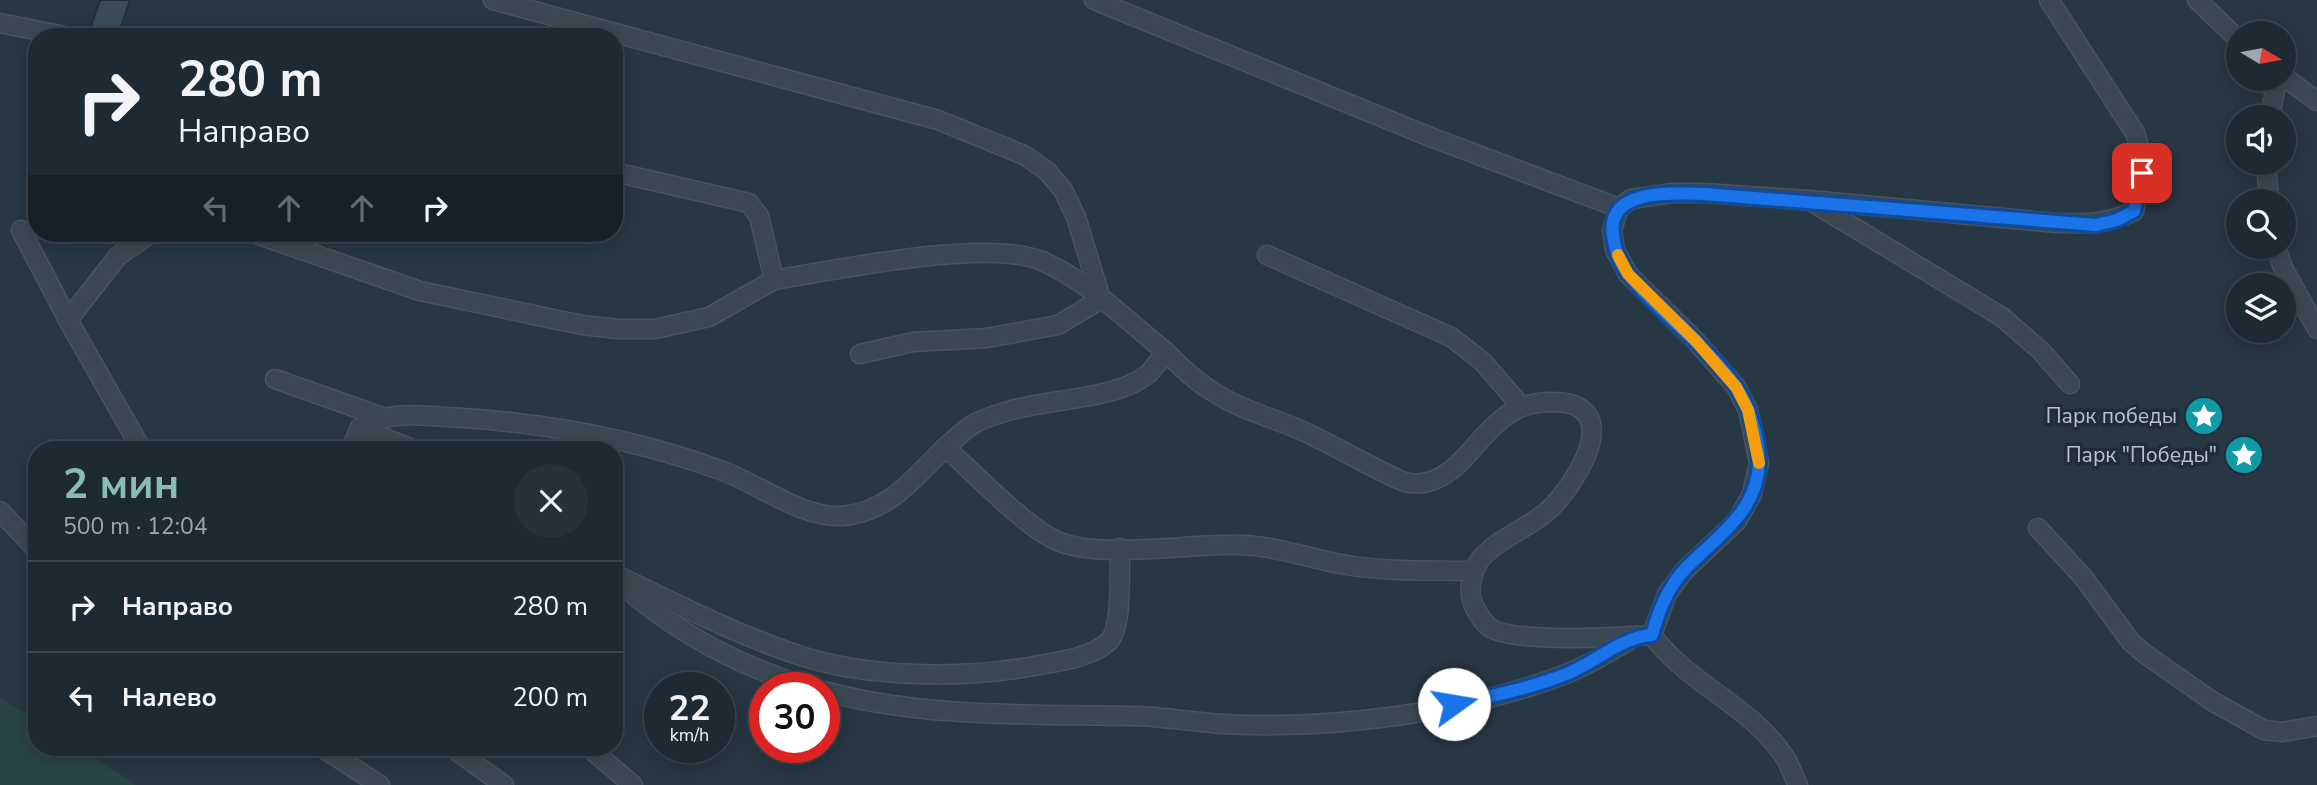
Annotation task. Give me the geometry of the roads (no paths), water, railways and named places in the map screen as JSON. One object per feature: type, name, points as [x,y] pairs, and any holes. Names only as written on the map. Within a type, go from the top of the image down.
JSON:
[{"type":"street","points":[[493,0],[597,28]]},
{"type":"street","points":[[1094,0],[1433,138],[1619,208]]},
{"type":"street","points":[[840,694],[909,708],[971,713],[1149,716],[1223,724],[1317,723],[1405,714],[1520,689],[1568,673],[1644,636],[1667,594],[1685,570],[1737,521],[1752,494],[1759,463],[1748,410],[1736,387],[1696,341],[1628,274],[1615,250],[1612,229],[1619,208],[1632,199],[1673,193],[1809,200],[2057,223],[2096,225],[2117,220],[2134,211],[2142,173],[2141,150],[2135,133],[2049,0]]},
{"type":"street","points":[[2197,0],[2226,28]]},
{"type":"street","points":[[0,23],[28,29]]},
{"type":"street","points":[[623,35],[937,120],[1024,155],[1047,171],[1063,190],[1076,217],[1101,299]]},
{"type":"street","points":[[2296,86],[2317,101]]},
{"type":"street","points":[[623,174],[749,203],[759,216],[774,280]]},
{"type":"street","points":[[1809,200],[2002,317],[2041,351],[2070,384]]},
{"type":"street","points":[[21,230],[68,320],[137,441]]},
{"type":"street","points":[[68,320],[118,256],[138,242]]},
{"type":"street","points":[[279,242],[420,291],[582,325],[618,329],[655,329],[699,320],[774,280],[914,259],[976,253],[1015,254],[1040,260],[1064,272],[1101,299],[1215,394],[1305,432],[1405,482],[1425,483],[1442,477],[1504,416],[1521,406],[1560,402],[1579,407],[1589,418],[1593,432],[1590,449],[1572,481],[1551,508],[1482,556],[1474,571],[1470,594],[1475,610],[1489,627],[1507,634],[1534,637],[1644,636],[1752,721],[1784,755],[1798,785]]},
{"type":"street","points":[[1267,255],[1451,337],[1482,361],[1521,406]]},
{"type":"street","points":[[2280,259],[2317,329]]},
{"type":"street","points":[[860,354],[912,342],[987,338],[1058,325],[1101,299]]},
{"type":"street","points":[[623,442],[727,473],[818,515],[864,513],[889,503],[945,447],[975,423],[1035,403],[1110,391],[1133,383],[1149,373],[1166,352]]},
{"type":"street","points":[[275,379],[385,418]]},
{"type":"street","points":[[355,441],[360,428],[385,418],[411,415],[485,419],[617,441]]},
{"type":"street","points":[[360,428],[392,441]]},
{"type":"street","points":[[945,447],[1041,532],[1060,542],[1081,547],[1240,545],[1284,550],[1352,566],[1474,571]]},
{"type":"street","points":[[0,511],[28,541]]},
{"type":"street","points":[[2038,528],[2082,577],[2131,642],[2145,654],[2212,701],[2264,730],[2282,732],[2317,726]]},
{"type":"street","points":[[623,580],[730,629],[800,656],[888,673],[978,672],[1049,663],[1096,650],[1109,641],[1116,629],[1120,548]]},
{"type":"street","points":[[623,584],[644,604],[703,643],[766,672]]},
{"type":"street","points":[[335,756],[380,785]]},
{"type":"street","points":[[464,756],[504,785]]},
{"type":"street","points":[[599,756],[633,785]]},
{"type":"place","name":"Парк победы","points":[[2204,416]]},
{"type":"place","name":"Парк \"Победы\"","points":[[2244,455]]}]
